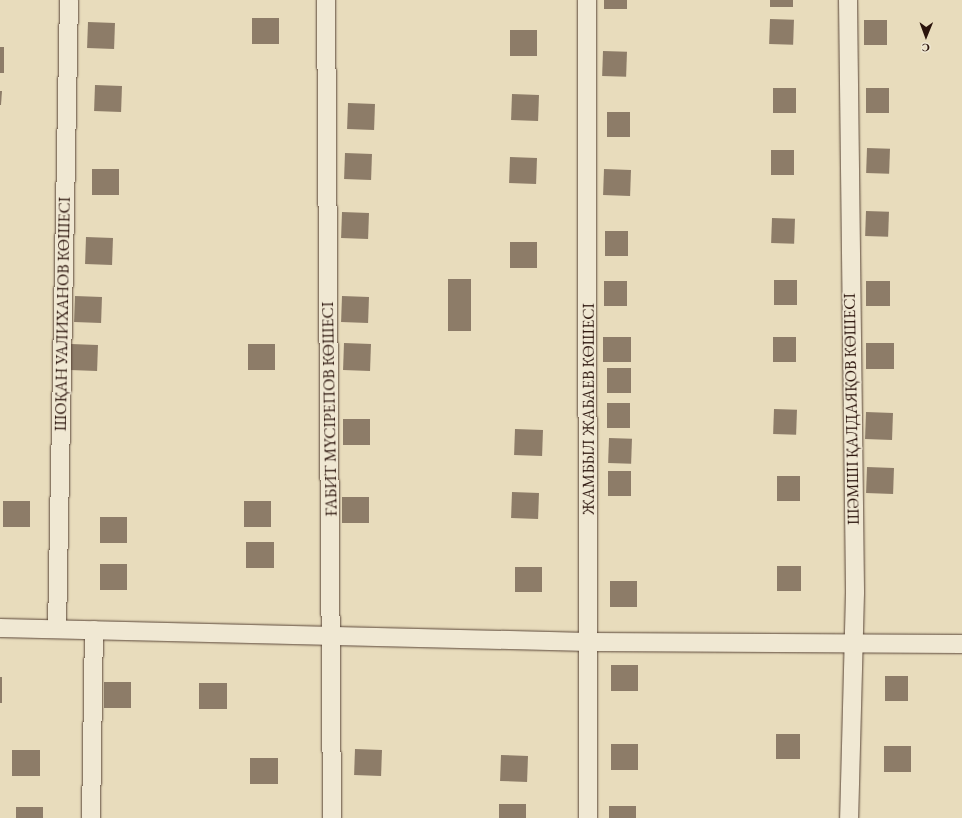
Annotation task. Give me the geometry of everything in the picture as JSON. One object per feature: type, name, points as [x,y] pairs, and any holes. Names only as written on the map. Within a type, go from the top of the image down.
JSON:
[{"type":"street","name":"ШОҚАН УАЛИХАНОВ КӨШЕСІ","points":[[57,629],[69,0]]},
{"type":"street","name":"ҒАБИТ МҮСІРЕПОВ КӨШЕСІ","points":[[326,0],[332,635],[332,818]]},
{"type":"street","name":"ЖАМБЫЛ ЖАБАЕВ КӨШЕСІ","points":[[587,0],[589,642],[588,818]]},
{"type":"street","name":"ШӘМШІ ҚАЛДАЯҚОВ КӨШЕСІ","points":[[848,0],[853,642],[849,818]]},
{"type":"street","points":[[0,628],[589,642],[853,642],[962,644]]},
{"type":"street","points":[[91,818],[94,630]]},
{"type":"building","points":[[604,0],[627,0],[627,9],[604,9]]},
{"type":"building","points":[[770,0],[793,0],[793,7],[770,7]]},
{"type":"building","points":[[252,18],[279,18],[279,44],[252,44]]},
{"type":"building","points":[[770,19],[794,20],[793,45],[769,44]]},
{"type":"building","points":[[864,20],[887,20],[887,45],[864,45]]},
{"type":"building","points":[[88,22],[115,23],[114,49],[87,48]]},
{"type":"building","points":[[510,30],[537,30],[537,56],[510,56]]},
{"type":"building","points":[[0,47],[4,47],[4,73],[0,73]]},
{"type":"building","points":[[603,51],[627,52],[626,77],[602,76]]},
{"type":"building","points":[[95,85],[122,86],[121,112],[94,111]]},
{"type":"building","points":[[773,88],[796,88],[796,113],[773,113]]},
{"type":"building","points":[[866,88],[889,88],[889,113],[866,113]]},
{"type":"building","points":[[0,91],[2,91],[1,105],[0,105]]},
{"type":"building","points":[[512,94],[539,95],[538,121],[511,120]]},
{"type":"building","points":[[348,103],[375,104],[374,130],[347,129]]},
{"type":"building","points":[[607,112],[630,112],[630,137],[607,137]]},
{"type":"building","points":[[867,148],[890,149],[889,174],[866,173]]},
{"type":"building","points":[[771,150],[794,150],[794,175],[771,175]]},
{"type":"building","points":[[345,153],[372,154],[371,180],[344,179]]},
{"type":"building","points":[[510,157],[537,158],[536,184],[509,183]]},
{"type":"building","points":[[92,169],[119,169],[119,195],[92,195]]},
{"type":"building","points":[[604,169],[631,170],[630,196],[603,195]]},
{"type":"building","points":[[866,211],[889,212],[888,237],[865,236]]},
{"type":"building","points":[[342,212],[369,213],[368,239],[341,238]]},
{"type":"building","points":[[772,218],[795,219],[794,244],[771,243]]},
{"type":"building","points":[[605,231],[628,231],[628,256],[605,256]]},
{"type":"building","points":[[86,237],[113,238],[112,265],[85,264]]},
{"type":"building","points":[[510,242],[537,242],[537,268],[510,268]]},
{"type":"building","points":[[448,279],[471,279],[471,331],[448,331]]},
{"type":"building","points":[[774,280],[797,280],[797,305],[774,305]]},
{"type":"building","points":[[604,281],[627,281],[627,306],[604,306]]},
{"type":"building","points":[[866,281],[890,281],[890,306],[866,306]]},
{"type":"building","points":[[75,296],[102,297],[101,323],[74,322]]},
{"type":"building","points":[[342,296],[369,297],[368,323],[341,322]]},
{"type":"building","points":[[603,337],[631,337],[631,362],[603,362]]},
{"type":"building","points":[[773,337],[796,337],[796,362],[773,362]]},
{"type":"building","points":[[344,343],[371,344],[370,371],[343,370]]},
{"type":"building","points":[[866,343],[894,343],[894,369],[866,369]]},
{"type":"building","points":[[71,344],[98,345],[97,371],[70,370]]},
{"type":"building","points":[[248,344],[275,344],[275,370],[248,370]]},
{"type":"building","points":[[607,368],[631,368],[631,393],[607,393]]},
{"type":"building","points":[[607,403],[630,403],[630,428],[607,428]]},
{"type":"building","points":[[774,409],[797,410],[796,435],[773,434]]},
{"type":"building","points":[[866,412],[893,413],[892,440],[865,439]]},
{"type":"building","points":[[343,419],[370,419],[370,445],[343,445]]},
{"type":"building","points":[[515,429],[543,430],[542,456],[514,455]]},
{"type":"building","points":[[609,438],[632,439],[631,464],[608,463]]},
{"type":"building","points":[[867,467],[894,468],[893,494],[866,493]]},
{"type":"building","points":[[608,471],[631,471],[631,496],[608,496]]},
{"type":"building","points":[[777,476],[800,476],[800,501],[777,501]]},
{"type":"building","points":[[512,492],[539,493],[538,519],[511,518]]},
{"type":"building","points":[[342,497],[369,497],[369,523],[342,523]]},
{"type":"building","points":[[3,501],[30,501],[30,527],[3,527]]},
{"type":"building","points":[[244,501],[271,501],[271,527],[244,527]]},
{"type":"building","points":[[100,517],[127,517],[127,543],[100,543]]},
{"type":"building","points":[[246,542],[274,542],[274,568],[246,568]]},
{"type":"building","points":[[100,564],[127,564],[127,590],[100,590]]},
{"type":"building","points":[[777,566],[801,566],[801,591],[777,591]]},
{"type":"building","points":[[515,567],[542,567],[542,592],[515,592]]},
{"type":"building","points":[[610,581],[637,581],[637,607],[610,607]]},
{"type":"building","points":[[611,665],[638,665],[638,691],[611,691]]},
{"type":"building","points":[[885,676],[908,676],[908,701],[885,701]]},
{"type":"building","points":[[0,677],[2,677],[2,703],[0,703]]},
{"type":"building","points":[[104,682],[131,682],[131,708],[104,708]]},
{"type":"building","points":[[199,683],[227,683],[227,709],[199,709]]},
{"type":"building","points":[[776,734],[800,734],[800,759],[776,759]]},
{"type":"building","points":[[611,744],[638,744],[638,770],[611,770]]},
{"type":"building","points":[[884,746],[911,746],[911,772],[884,772]]},
{"type":"building","points":[[355,749],[382,750],[381,776],[354,775]]},
{"type":"building","points":[[12,750],[40,750],[40,776],[12,776]]},
{"type":"building","points":[[501,755],[528,756],[527,782],[500,781]]},
{"type":"building","points":[[250,758],[278,758],[278,784],[250,784]]},
{"type":"building","points":[[499,804],[526,804],[526,818],[499,818]]},
{"type":"building","points":[[609,806],[636,806],[636,818],[609,818]]},
{"type":"building","points":[[16,807],[43,807],[43,818],[16,818]]}]
